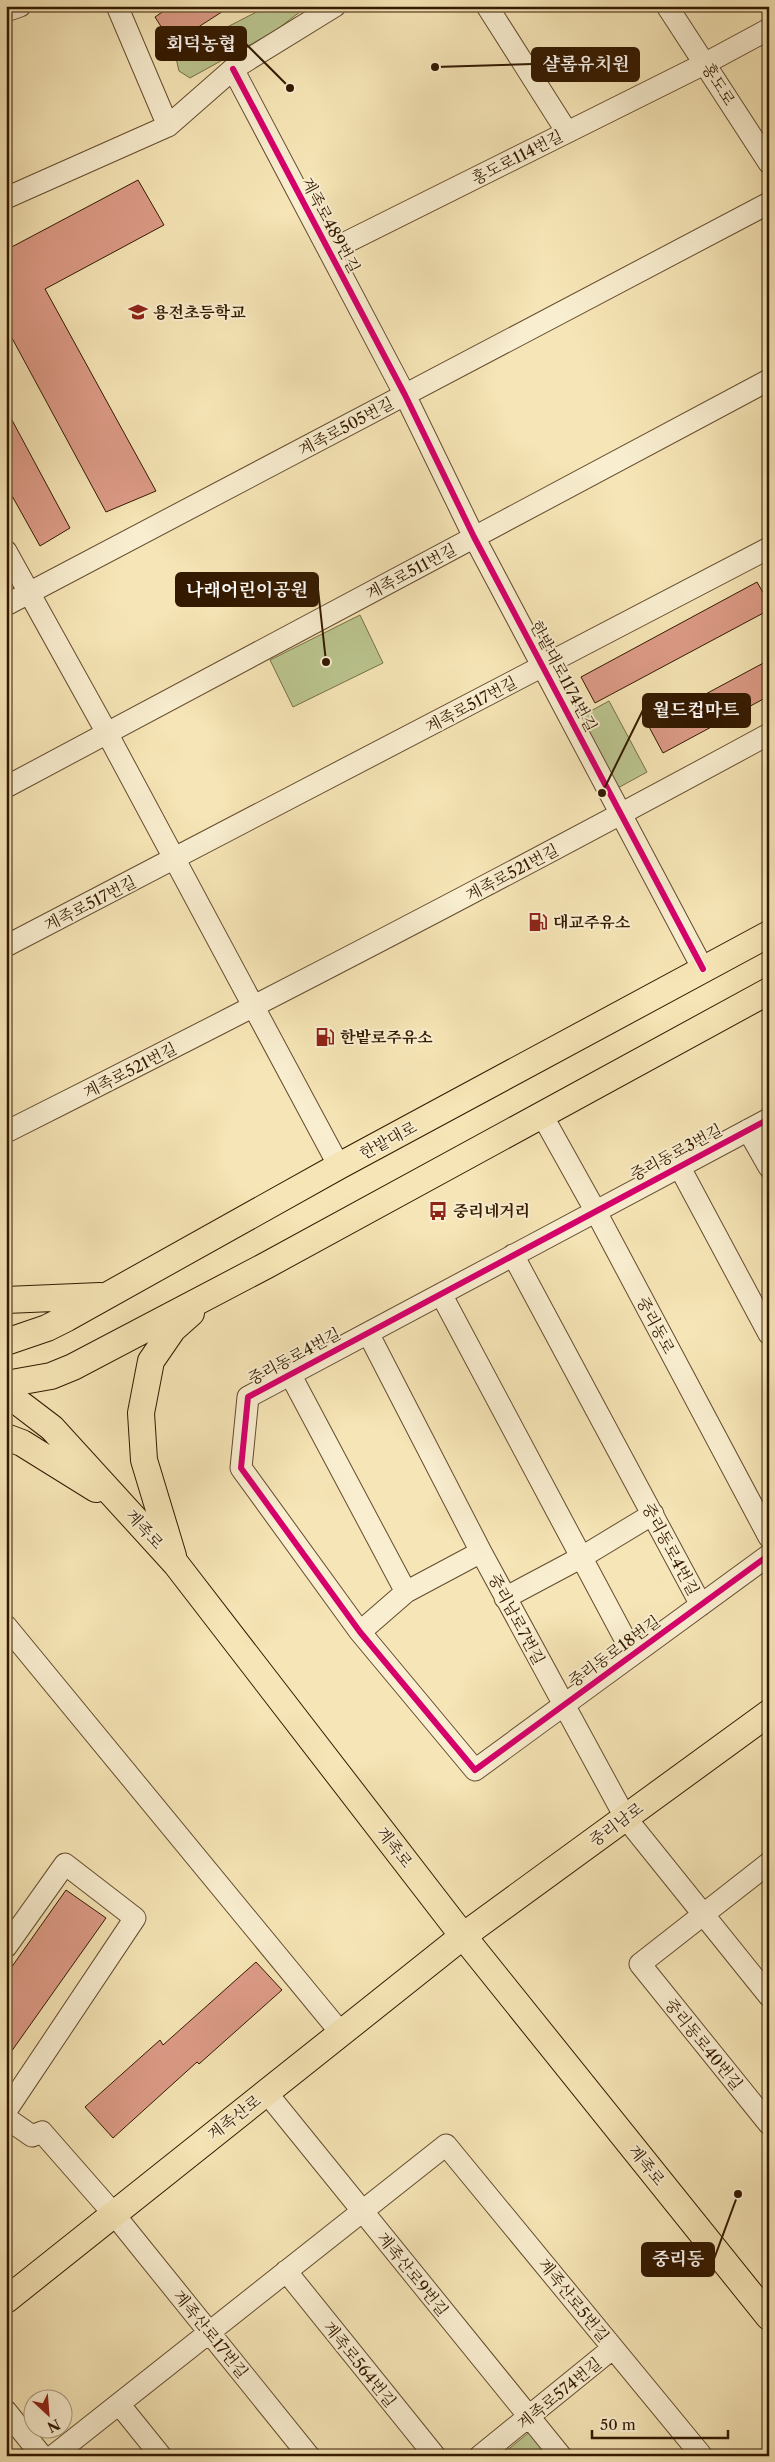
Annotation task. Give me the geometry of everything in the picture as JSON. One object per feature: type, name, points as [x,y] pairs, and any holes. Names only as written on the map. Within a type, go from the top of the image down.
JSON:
[{"type":"main road","name":"한밭대로","points":[[6,1342],[47,1328],[339,1166],[769,934]]},
{"type":"main road","points":[[6,1384],[50,1376],[73,1367],[267,1265],[769,992]]},
{"type":"main road","points":[[176,1564],[144,1460],[140,1413],[151,1361],[173,1329],[198,1308],[267,1265]]},
{"type":"main road","points":[[6,1300],[106,1296]]},
{"type":"main road","name":"계족로","points":[[6,1393],[52,1428],[176,1564],[464,1936],[769,2317]]},
{"type":"main road","points":[[6,1438],[22,1444],[124,1506]]},
{"type":"main road","name":"중리남로","points":[[464,1936],[624,1817],[769,1713]]},
{"type":"main road","name":"계족산로","points":[[6,2300],[113,2213],[464,1936]]},
{"type":"street","points":[[6,11],[20,6]]},
{"type":"street","points":[[117,6],[168,126]]},
{"type":"street","points":[[6,198],[168,126],[233,69],[335,6]]},
{"type":"street","points":[[487,6],[568,132]]},
{"type":"street","name":"홍도로","points":[[667,6],[706,63],[769,163]]},
{"type":"street","name":"홍도로114번길","points":[[329,251],[706,63],[769,29]]},
{"type":"street","name":"계족로489번길","points":[[233,69],[405,395]]},
{"type":"street","name":"계족로505번길","points":[[6,605],[769,203]]},
{"type":"street","name":"계족로511번길","points":[[6,787],[769,380]]},
{"type":"street","name":"한밭대로1174번길","points":[[405,395],[474,537],[703,969]]},
{"type":"street","name":"계족로517번길","points":[[6,946],[769,548]]},
{"type":"street","points":[[6,551],[107,733],[339,1166]]},
{"type":"street","name":"계족로521번길","points":[[6,1132],[254,1007],[622,814],[769,734]]},
{"type":"street","name":"중리동로","points":[[542,1115],[595,1210],[769,1537]]},
{"type":"street","name":"중리동로3번길","points":[[595,1210],[769,1118]]},
{"type":"street","name":"중리동로3번길","points":[[748,1130],[769,1168]]},
{"type":"street","name":"중리동로3번길","points":[[679,1166],[769,1334]]},
{"type":"street","name":"중리동로4번길","points":[[474,1770],[360,1632],[241,1468],[248,1397],[595,1210]]},
{"type":"street","name":"중리동로4번길","points":[[512,1255],[701,1604]]},
{"type":"street","points":[[441,1294],[633,1654]]},
{"type":"street","name":"중리남로7번길","points":[[368,1333],[505,1598],[624,1817],[769,1996]]},
{"type":"street","name":"중리동로4번길","points":[[290,1374],[406,1592]]},
{"type":"street","points":[[505,1598],[582,1557],[652,1514]]},
{"type":"street","points":[[360,1632],[406,1592],[481,1552]]},
{"type":"street","name":"중리동로18번길","points":[[474,1770],[769,1555]]},
{"type":"street","points":[[6,1626],[341,2033]]},
{"type":"street","points":[[703,1915],[769,1862]]},
{"type":"street","points":[[6,1947],[65,1864],[135,1918],[6,2111]]},
{"type":"street","name":"중리동로40번길","points":[[703,1915],[640,1964],[769,2124]]},
{"type":"street","name":"계족산로9번길","points":[[266,2092],[561,2456]]},
{"type":"street","name":"계족산로17번길","points":[[6,2118],[32,2136],[42,2132],[113,2213],[309,2456]]},
{"type":"street","name":"계족산로5번길","points":[[362,2211],[446,2145],[702,2456]]},
{"type":"street","points":[[53,2456],[362,2211]]},
{"type":"street","name":"계족로564번길","points":[[286,2271],[434,2456]]},
{"type":"street","name":"계족로574번길","points":[[480,2456],[613,2348]]},
{"type":"street","points":[[119,2404],[161,2456]]},
{"type":"street","points":[[6,2411],[42,2456]]},
{"type":"green space","points":[[268,6],[305,8],[275,31],[190,78],[179,71],[175,54]]},
{"type":"green space","points":[[360,615],[383,663],[293,707],[270,660]]},
{"type":"green space","points":[[609,701],[647,772],[616,789],[578,718]]},
{"type":"green space","points":[[532,2430],[553,2456],[500,2456]]},
{"type":"building","points":[[171,6],[231,6],[172,44],[155,17]]},
{"type":"building","points":[[138,180],[164,225],[45,289],[156,491],[106,512],[6,327],[6,250]]},
{"type":"building","points":[[6,409],[70,528],[40,546],[6,485]]},
{"type":"building","points":[[757,582],[769,603],[769,610],[595,703],[581,677]]},
{"type":"building","points":[[769,660],[769,696],[663,753],[648,725]]},
{"type":"building","points":[[66,1890],[106,1918],[6,2059],[6,1975]]},
{"type":"building","points":[[256,1962],[282,1990],[199,2064],[197,2062],[113,2138],[85,2107],[160,2040],[163,2045]]},
{"type":"cycle path","points":[[233,69],[405,395],[474,537],[703,969]]},
{"type":"cycle path","points":[[769,1119],[248,1397],[241,1468],[360,1632],[475,1770],[769,1555]]},
{"type":"place","name":"샬롬유치원","points":[[435,67]]},
{"type":"place","name":"회덕농협","points":[[290,88]]},
{"type":"place","name":"용전초등학교","points":[[138,312]]},
{"type":"place","name":"나래어린이공원","points":[[326,662]]},
{"type":"place","name":"월드컵마트","points":[[602,793]]},
{"type":"place","name":"대교주유소","points":[[538,922]]},
{"type":"place","name":"한밭로주유소","points":[[325,1037]]},
{"type":"place","name":"중리네거리","points":[[438,1211]]},
{"type":"place","name":"중리동","points":[[738,2194]]}]
